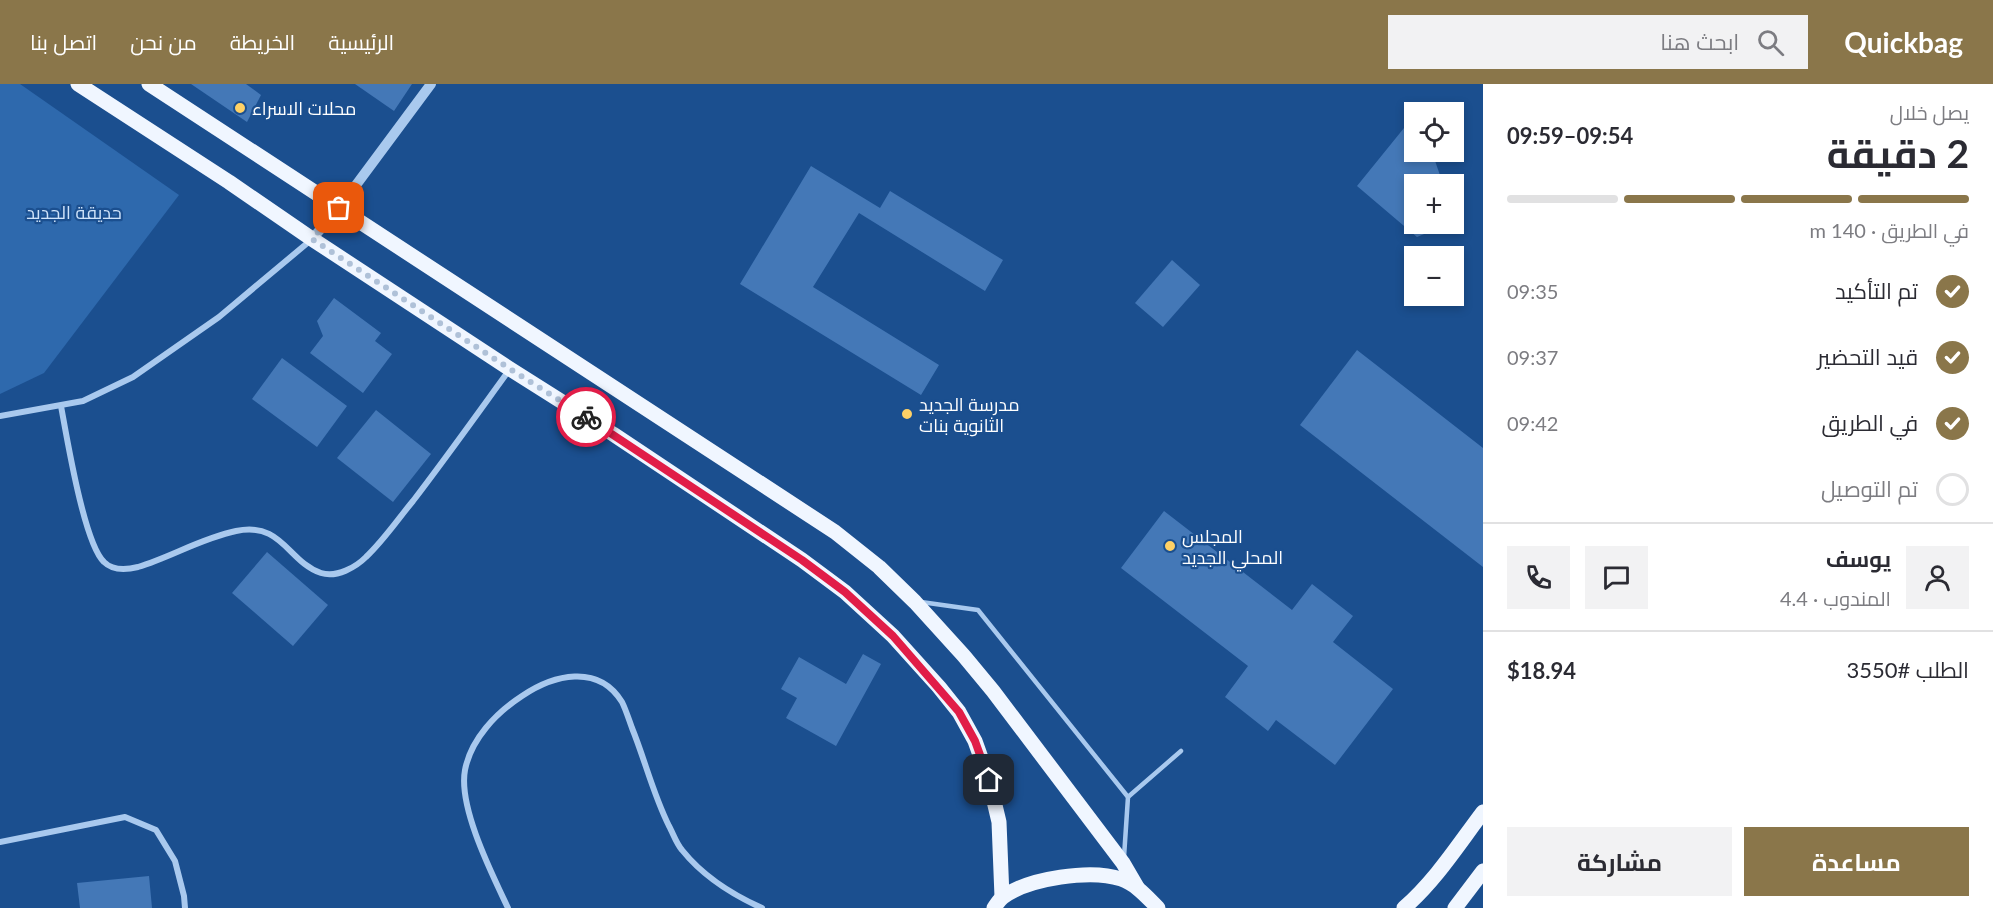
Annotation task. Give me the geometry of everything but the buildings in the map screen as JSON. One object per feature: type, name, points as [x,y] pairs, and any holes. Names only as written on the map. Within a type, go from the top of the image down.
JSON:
[{"type":"main road","points":[[78,84],[510,369],[614,434],[802,560],[845,592],[893,636],[959,712],[975,741],[989,780],[999,822],[998,903],[1036,882],[1067,876],[1095,875],[1122,879],[1137,888],[1158,908]]},
{"type":"main road","points":[[149,84],[835,532],[879,567],[915,602],[993,691],[1123,863],[1137,888]]},
{"type":"main road","points":[[1404,908],[1440,871],[1483,812]]},
{"type":"main road","points":[[1455,908],[1483,871]]},
{"type":"street","points":[[0,416],[83,401],[112,389],[158,361],[219,317],[312,239],[339,208],[431,84]]},
{"type":"street","points":[[61,406],[84,516],[94,549],[105,563],[117,570],[137,567],[237,531],[259,530],[277,538],[308,565],[323,573],[335,573],[349,569],[366,557],[386,535],[510,369]]},
{"type":"street","points":[[508,908],[471,822],[464,772],[470,751],[491,722],[536,687],[570,676],[584,676],[597,680],[621,702],[637,741],[658,805],[681,849],[712,880],[762,908]]},
{"type":"street","points":[[0,842],[125,817],[156,830],[175,861],[185,908]]},
{"type":"lane","points":[[915,602],[978,610],[1128,797],[1123,863]]},
{"type":"lane","points":[[1128,797],[1181,752]]},
{"type":"green space","name":"حديقة الجديد","points":[[0,84],[20,84],[179,195],[44,373],[0,394]]},
{"type":"way so far","points":[[339,208],[312,239],[586,417]]},
{"type":"place","name":"محلات الاسراء","points":[[240,108]]},
{"type":"place","name":"مدرسة الجديد الثانوية بنات","points":[[907,414]]},
{"type":"place","name":"المجلس المحلي الجديد","points":[[1170,546]]},
{"type":"route","points":[[586,417],[802,560],[845,592],[893,636],[959,712],[975,741],[989,780]]}]
